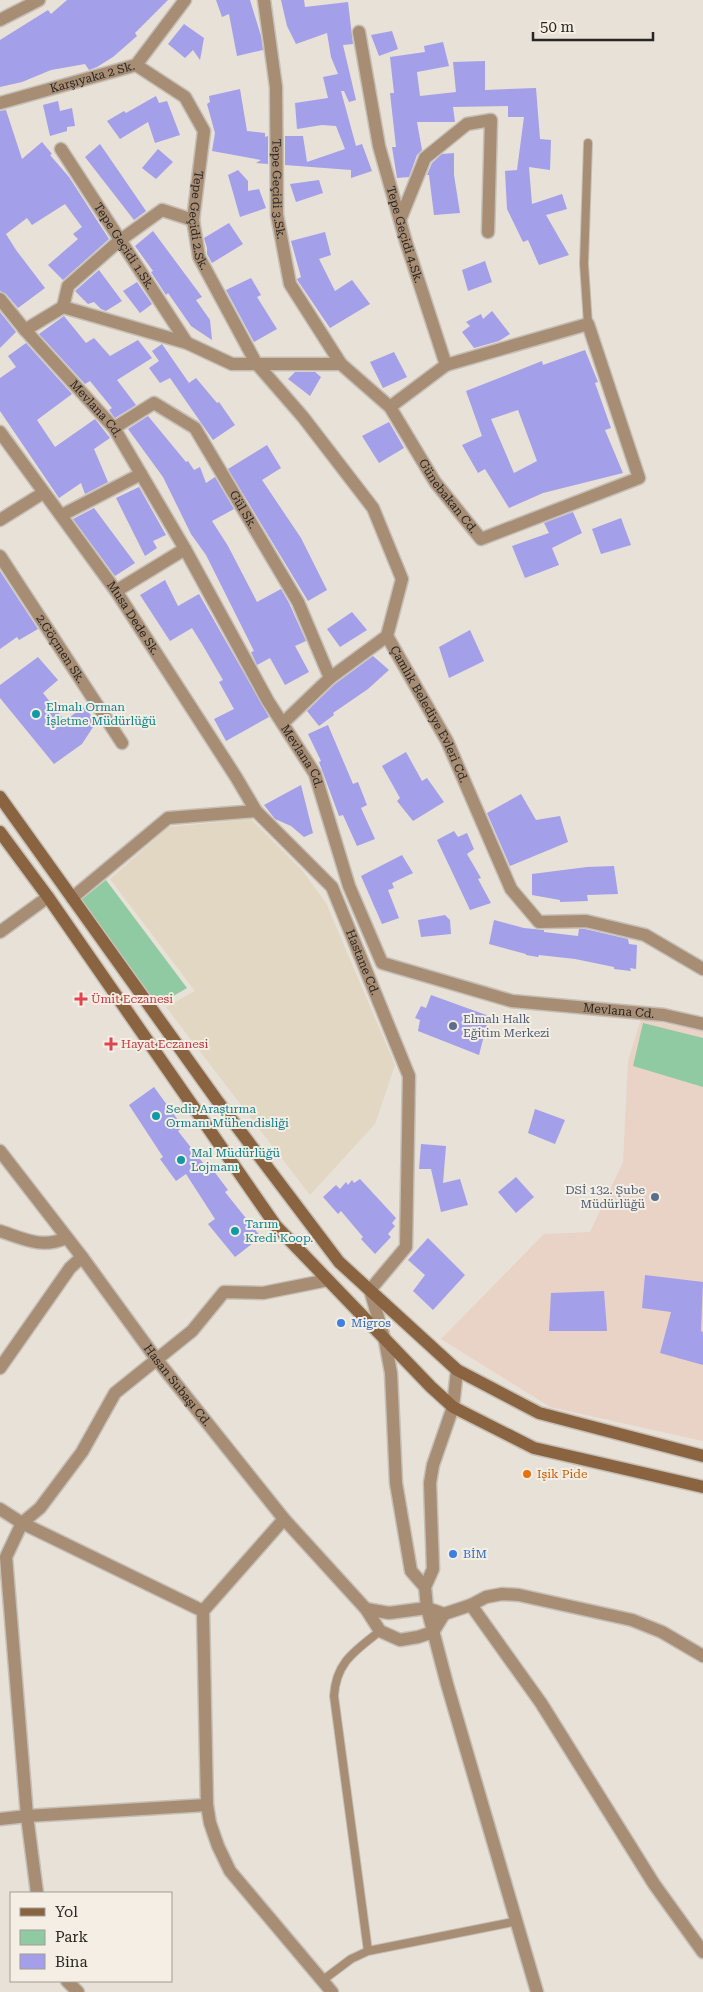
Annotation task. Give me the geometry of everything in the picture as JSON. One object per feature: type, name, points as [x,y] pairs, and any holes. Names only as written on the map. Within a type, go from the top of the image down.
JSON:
[{"type":"main road","points":[[0,797],[216,1099],[339,1262],[457,1370],[539,1413],[703,1456]]},
{"type":"main road","points":[[0,832],[48,897],[276,1226],[385,1341],[453,1407],[534,1448],[703,1487]]},
{"type":"street","points":[[0,20],[39,0]]},
{"type":"street","name":"Karşıyaka 2 Sk.","points":[[0,103],[136,66],[185,0]]},
{"type":"street","name":"Tepe Geçidi 3.Sk.","points":[[264,0],[276,87],[277,215],[290,284],[341,364]]},
{"type":"street","name":"Tepe Geçidi 4.Sk.","points":[[359,32],[379,146],[400,220],[446,365]]},
{"type":"street","name":"Tepe Geçidi 2.Sk.","points":[[136,66],[185,98],[204,131],[193,220],[199,257],[256,364]]},
{"type":"street","points":[[400,220],[425,158],[467,124],[491,120],[488,232]]},
{"type":"street","name":"Tepe Geçidi 1.Sk.","points":[[61,150],[187,343]]},
{"type":"street","points":[[25,330],[63,307],[68,286],[119,241],[162,210],[193,220]]},
{"type":"street","name":"Mevlana Cd.","points":[[0,299],[25,330],[114,428],[184,549],[268,701],[315,774],[348,886],[382,963],[512,1001],[664,1015],[703,1024]]},
{"type":"street","points":[[63,307],[187,343],[232,364],[341,364]]},
{"type":"street","points":[[390,408],[446,365],[588,324]]},
{"type":"street","name":"Günebakan Cd.","points":[[341,364],[390,408],[435,482],[481,539],[640,478],[588,324]]},
{"type":"street","name":"Çamlık Belediye Evleri Cd.","points":[[256,364],[303,417],[373,508],[402,579],[387,636],[446,741],[511,889],[539,922],[586,921],[645,935],[703,969]]},
{"type":"street","name":"Gül Sk.","points":[[114,428],[154,404],[195,428],[298,602],[330,678]]},
{"type":"street","name":"Musa Dede Sk.","points":[[0,432],[116,591],[256,811]]},
{"type":"street","points":[[62,515],[141,474]]},
{"type":"street","points":[[0,520],[43,493]]},
{"type":"street","points":[[116,591],[184,549]]},
{"type":"street","name":"2.Göçmen Sk.","points":[[0,556],[122,743]]},
{"type":"street","points":[[283,723],[330,678],[387,636]]},
{"type":"street","points":[[72,898],[168,818],[256,811]]},
{"type":"street","name":"Hastane Cd.","points":[[256,811],[332,887],[408,1076],[406,1247],[370,1290]]},
{"type":"street","points":[[332,887],[348,886]]},
{"type":"street","points":[[0,932],[48,897]]},
{"type":"street","name":"Hasan Subaşı Cd.","points":[[0,1151],[82,1257],[157,1360],[284,1519],[366,1609],[380,1631]]},
{"type":"street","points":[[0,1231],[38,1243],[54,1244],[66,1238]]},
{"type":"street","points":[[0,1368],[70,1268],[82,1257]]},
{"type":"street","points":[[37,1892],[27,1816],[6,1557],[22,1522],[40,1508],[82,1452],[115,1393],[192,1331],[224,1292],[262,1293],[328,1280]]},
{"type":"street","points":[[370,1290],[385,1341],[391,1373],[396,1483],[411,1571],[425,1587]]},
{"type":"street","points":[[457,1370],[453,1407],[433,1465],[430,1510],[433,1569],[425,1587],[427,1608],[538,1992]]},
{"type":"street","points":[[0,1509],[22,1522],[203,1611]]},
{"type":"street","points":[[284,1519],[203,1611],[208,1805],[210,1823],[230,1871],[332,1992]]},
{"type":"street","points":[[366,1609],[389,1613],[427,1608],[444,1614],[472,1605],[486,1598],[502,1594],[518,1595],[632,1620],[662,1632],[703,1656]]},
{"type":"street","points":[[472,1605],[542,1703],[654,1884],[703,1952]]},
{"type":"street","points":[[380,1631],[392,1638],[409,1640],[433,1632],[444,1614]]},
{"type":"street","points":[[0,1819],[208,1805]]},
{"type":"street","points":[[68,1982],[78,1992]]},
{"type":"lane","points":[[588,143],[584,264],[588,324]]},
{"type":"lane","points":[[368,1951],[334,1696],[337,1676],[347,1659],[380,1631]]},
{"type":"lane","points":[[323,1980],[351,1959],[368,1951],[518,1921]]},
{"type":"shaded area","points":[[251,819],[301,869],[326,903],[395,1065],[375,1124],[310,1195],[166,1007],[195,991],[110,879],[169,827]]},
{"type":"shaded area","name":"DSİ 132. Şube Müdürlüğü","points":[[641,1019],[703,1031],[703,1441],[550,1407],[441,1339],[544,1234],[590,1232],[623,1162],[628,1061]]},
{"type":"green space","points":[[106,880],[187,988],[158,1005],[81,900]]},
{"type":"green space","points":[[643,1023],[703,1038],[703,1087],[633,1066]]},
{"type":"building","points":[[67,0],[168,0],[135,33],[137,36],[113,57],[97,67],[89,70],[85,64],[51,70],[22,82],[0,87],[0,40],[48,10],[51,14]]},
{"type":"building","points":[[216,0],[250,0],[261,36],[263,50],[237,56],[229,14],[222,17]]},
{"type":"building","points":[[281,0],[304,0],[305,7],[348,2],[353,44],[343,45],[356,100],[349,102],[344,91],[341,91],[356,146],[362,144],[372,171],[351,178],[351,170],[285,165],[285,136],[303,136],[307,162],[345,149],[336,126],[322,125],[297,129],[295,103],[328,98],[323,77],[338,74],[331,57],[327,33],[296,44],[287,26]]},
{"type":"building","points":[[184,24],[204,38],[200,60],[193,50],[185,58],[168,44]]},
{"type":"building","points":[[392,31],[398,49],[379,56],[371,35]]},
{"type":"building","points":[[443,42],[449,66],[417,72],[420,96],[456,92],[453,62],[485,61],[485,90],[536,88],[540,139],[551,140],[550,170],[529,167],[532,204],[562,194],[567,209],[546,215],[569,255],[539,265],[528,240],[523,242],[507,209],[505,171],[517,170],[524,117],[508,117],[508,106],[453,107],[455,122],[417,122],[422,150],[417,155],[409,177],[397,178],[392,147],[396,147],[390,93],[394,93],[390,57],[425,52],[424,46]]},
{"type":"building","points":[[240,89],[247,131],[265,133],[265,137],[268,136],[268,164],[256,163],[261,160],[212,151],[215,133],[207,104],[210,102],[209,96]]},
{"type":"building","points":[[156,96],[159,103],[167,101],[180,135],[155,143],[148,122],[120,139],[107,121],[124,111],[126,113]]},
{"type":"building","points":[[58,101],[60,111],[72,108],[75,126],[67,127],[67,131],[50,136],[43,105]]},
{"type":"building","points":[[6,110],[22,159],[42,142],[52,154],[50,155],[69,177],[109,239],[63,280],[48,265],[78,239],[73,234],[82,227],[65,204],[32,225],[27,218],[6,234],[45,288],[18,308],[6,294],[0,291],[0,111]]},
{"type":"building","points":[[100,144],[146,211],[134,220],[85,157]]},
{"type":"building","points":[[158,149],[173,162],[156,179],[142,168]]},
{"type":"building","points":[[454,153],[454,175],[460,213],[434,215],[429,175],[427,175],[432,163],[442,154]]},
{"type":"building","points":[[238,170],[248,181],[248,191],[259,189],[266,208],[240,217],[228,175]]},
{"type":"building","points":[[319,180],[323,193],[296,202],[290,184]]},
{"type":"building","points":[[229,223],[243,244],[212,263],[207,254],[204,238]]},
{"type":"building","points":[[153,231],[202,297],[196,300],[210,320],[212,340],[191,326],[168,293],[166,295],[151,272],[153,271],[135,246]]},
{"type":"building","points":[[325,232],[331,255],[319,259],[335,291],[352,280],[370,304],[330,328],[297,279],[301,277],[291,241]]},
{"type":"building","points":[[485,261],[492,282],[468,291],[462,270]]},
{"type":"building","points":[[99,270],[122,301],[106,311],[94,302],[88,304],[75,291]]},
{"type":"building","points":[[251,278],[261,295],[257,297],[277,329],[254,342],[226,290]]},
{"type":"building","points":[[137,282],[152,304],[140,313],[123,291]]},
{"type":"building","points":[[492,311],[510,334],[499,341],[474,348],[462,332],[470,326],[466,322],[481,314],[483,319]]},
{"type":"building","points":[[0,312],[16,332],[0,348]]},
{"type":"building","points":[[64,316],[86,343],[94,338],[110,356],[138,340],[152,358],[117,380],[136,405],[115,418],[109,410],[112,408],[90,381],[85,384],[39,334]]},
{"type":"building","points":[[26,343],[72,394],[37,420],[55,447],[95,419],[110,438],[94,449],[108,482],[85,494],[81,483],[59,498],[0,411],[0,378],[16,367],[8,356]]},
{"type":"building","points":[[162,344],[189,383],[196,378],[217,403],[219,402],[235,425],[213,440],[170,378],[160,383],[149,368],[159,361],[152,351]]},
{"type":"building","points":[[585,350],[598,382],[595,383],[611,428],[605,430],[623,473],[543,493],[509,508],[485,469],[478,473],[462,445],[482,436],[466,391],[542,361],[543,365]],"holes":[[[518,410],[537,461],[514,473],[491,419]]]},
{"type":"building","points":[[394,352],[407,377],[383,388],[370,362]]},
{"type":"building","points":[[295,372],[315,372],[321,377],[310,396],[288,379]]},
{"type":"building","points":[[148,416],[194,470],[200,467],[206,483],[215,477],[234,509],[212,521],[228,546],[257,602],[281,589],[306,641],[295,646],[309,672],[285,685],[270,658],[257,665],[251,652],[254,651],[206,555],[191,534],[163,477],[128,429]]},
{"type":"building","points":[[389,422],[404,448],[379,463],[362,436]]},
{"type":"building","points":[[267,445],[281,468],[262,480],[301,538],[327,590],[308,601],[228,469]]},
{"type":"building","points":[[139,487],[166,535],[153,541],[157,548],[145,556],[116,498]]},
{"type":"building","points":[[94,508],[135,563],[115,576],[73,519]]},
{"type":"building","points":[[573,512],[582,533],[552,548],[559,565],[525,578],[512,546],[549,533],[544,523]]},
{"type":"building","points":[[621,518],[631,545],[601,554],[592,529]]},
{"type":"building","points":[[0,571],[38,629],[19,640],[17,637],[0,649]]},
{"type":"building","points":[[165,580],[178,606],[199,594],[269,717],[226,741],[214,719],[234,709],[219,682],[223,680],[202,644],[192,628],[170,641],[140,595]]},
{"type":"building","points":[[352,612],[367,630],[340,647],[327,629]]},
{"type":"building","points":[[470,630],[484,661],[449,678],[439,647]]},
{"type":"building","points":[[373,656],[389,670],[368,689],[333,713],[334,715],[319,726],[307,711],[335,684]]},
{"type":"building","name":"Elmalı Orman İşletme Müdürlüğü","points":[[38,657],[58,680],[43,693],[65,721],[83,707],[97,721],[82,744],[54,764],[0,698],[0,685]]},
{"type":"building","points":[[328,725],[353,784],[358,782],[367,805],[361,808],[375,839],[357,846],[343,815],[339,816],[319,762],[321,761],[308,734]]},
{"type":"building","points":[[406,752],[422,781],[427,778],[444,802],[413,821],[397,801],[400,798],[382,766]]},
{"type":"building","points":[[301,785],[313,833],[304,837],[291,826],[275,819],[264,805]]},
{"type":"building","points":[[521,794],[536,820],[560,816],[568,842],[510,866],[487,813]]},
{"type":"building","points":[[454,831],[458,837],[467,833],[474,849],[467,854],[481,878],[478,879],[491,903],[470,910],[437,840]]},
{"type":"building","points":[[402,855],[413,873],[392,883],[394,888],[388,890],[399,918],[382,924],[361,876]]},
{"type":"building","points":[[614,866],[618,894],[587,895],[588,901],[560,902],[560,900],[532,895],[532,874],[587,867]]},
{"type":"building","points":[[445,915],[450,920],[451,934],[421,937],[418,920]]},
{"type":"building","points":[[494,920],[524,928],[544,930],[544,932],[578,936],[579,929],[585,929],[628,939],[629,944],[637,945],[636,969],[630,968],[631,971],[614,969],[614,967],[575,959],[526,955],[489,944]]},
{"type":"building","name":"Elmalı Halk Eğitim Merkezi","points":[[431,995],[489,1016],[479,1055],[418,1031],[420,1020],[415,1018],[421,1006],[426,1008]]},
{"type":"building","points":[[154,1087],[183,1127],[178,1131],[207,1168],[210,1166],[228,1190],[225,1192],[261,1237],[235,1257],[208,1224],[215,1219],[186,1174],[176,1181],[160,1159],[163,1157],[129,1105]]},
{"type":"building","points":[[535,1109],[565,1120],[555,1144],[528,1133]]},
{"type":"building","points":[[421,1144],[446,1146],[443,1183],[460,1179],[468,1205],[441,1212],[431,1169],[419,1169]]},
{"type":"building","points":[[516,1177],[534,1197],[516,1213],[498,1192]]},
{"type":"building","points":[[360,1179],[396,1218],[392,1223],[395,1226],[388,1234],[391,1237],[375,1254],[361,1239],[363,1237],[341,1211],[338,1214],[323,1197],[336,1185],[340,1189],[346,1182],[348,1185],[352,1180],[354,1183]]},
{"type":"building","points":[[428,1238],[465,1275],[433,1310],[413,1291],[425,1275],[408,1260]]},
{"type":"building","points":[[645,1275],[703,1282],[701,1331],[703,1332],[703,1365],[660,1353],[671,1312],[642,1308]]},
{"type":"building","points":[[604,1291],[607,1331],[549,1331],[551,1293]]},
{"type":"place","name":"Elmalı Orman İşletme Müdürlüğü","points":[[36,714]]},
{"type":"place","name":"Ümit Eczanesi","points":[[81,999]]},
{"type":"place","name":"Elmalı Halk Eğitim Merkezi","points":[[453,1026]]},
{"type":"place","name":"Hayat Eczanesi","points":[[111,1044]]},
{"type":"place","name":"Sedir Araştırma Ormanı Mühendisliği","points":[[156,1116]]},
{"type":"place","name":"Mal Müdürlüğü Lojmanı","points":[[181,1160]]},
{"type":"place","name":"DSİ 132. Şube Müdürlüğü","points":[[655,1197]]},
{"type":"place","name":"Tarım Kredi Koop.","points":[[235,1231]]},
{"type":"place","name":"Migros","points":[[341,1323]]},
{"type":"place","name":"Işik Pide","points":[[527,1474]]},
{"type":"place","name":"BİM","points":[[453,1554]]}]
